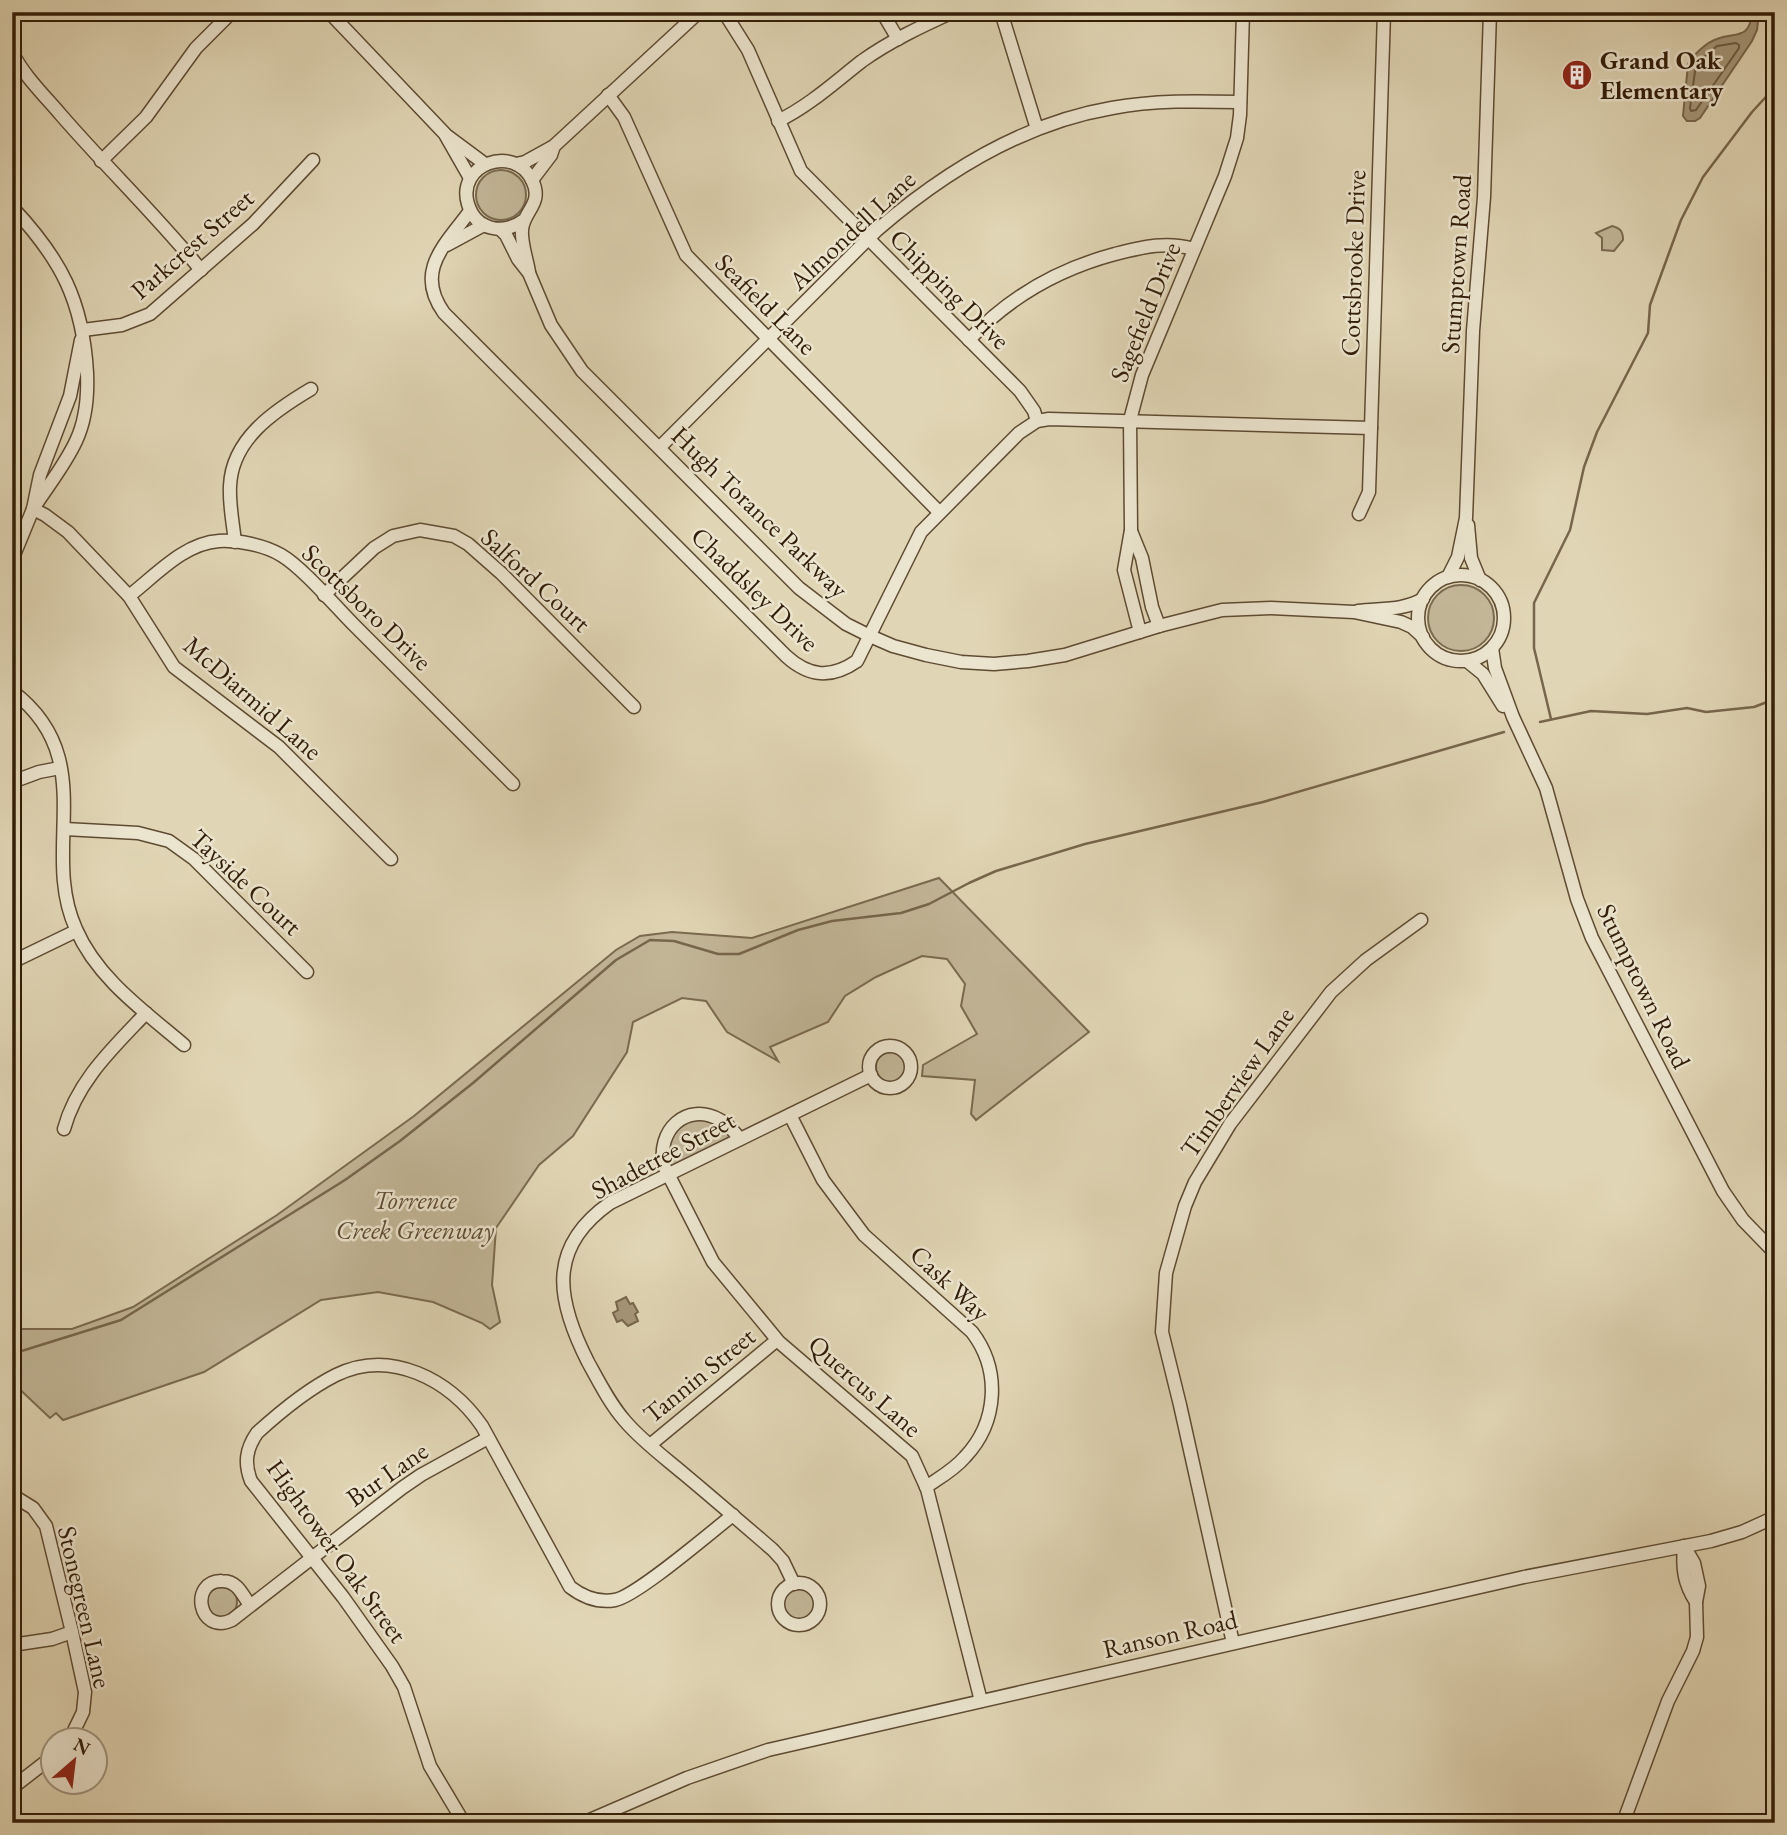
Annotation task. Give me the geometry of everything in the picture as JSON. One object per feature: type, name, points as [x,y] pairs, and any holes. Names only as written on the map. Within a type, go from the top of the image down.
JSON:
[{"type":"street","points":[[101,161],[146,117],[196,48],[232,12]]},
{"type":"street","points":[[328,12],[446,135],[485,164]]},
{"type":"street","points":[[516,164],[554,146],[699,12]]},
{"type":"street","name":"Chipping Drive","points":[[724,12],[748,50],[801,171],[1027,398],[1037,421]]},
{"type":"street","points":[[881,12],[898,39]]},
{"type":"street","points":[[778,121],[801,109],[865,59],[953,12]]},
{"type":"street","points":[[1001,12],[1037,129]]},
{"type":"street","name":"Sagefield Drive","points":[[1140,632],[1124,570],[1131,530],[1130,420],[1142,375],[1232,158],[1237,138],[1240,102],[1243,12]]},
{"type":"street","name":"Cottsbrooke Drive","points":[[1359,514],[1368,492],[1384,12]]},
{"type":"street","name":"Stumptown Road","points":[[1480,580],[1471,558],[1466,518],[1473,331],[1484,197],[1490,12]]},
{"type":"street","points":[[12,52],[26,75],[101,161],[154,214],[201,270]]},
{"type":"street","name":"Seafield Lane","points":[[608,95],[624,117],[686,255],[939,512]]},
{"type":"street","name":"Almondell Lane","points":[[660,447],[769,341],[867,240],[905,206],[963,166],[1037,129],[1112,108],[1194,101],[1240,102]]},
{"type":"street","points":[[446,135],[470,178]]},
{"type":"street","points":[[524,220],[508,229],[484,225],[470,211],[466,200],[470,178],[485,164],[506,160],[526,171],[532,180],[551,155],[554,146]]},
{"type":"street","name":"Parkcrest Street","points":[[83,330],[122,325],[141,319],[171,297],[253,224],[313,160]]},
{"type":"street","name":"Hugh Torance Parkway","points":[[532,180],[535,201],[524,220],[522,231],[529,273],[551,325],[565,349],[582,371],[799,588],[846,624],[893,646],[926,655],[961,662],[994,664],[1065,655],[1159,626],[1222,610],[1242,608],[1354,612],[1401,622],[1423,637]]},
{"type":"street","points":[[12,206],[42,240],[62,271],[83,330],[88,389],[77,441],[33,509],[12,559]]},
{"type":"street","name":"Chaddsley Drive","points":[[470,211],[434,265],[430,279],[433,295],[444,313],[786,656],[806,671],[830,673],[845,669],[857,661],[915,541],[939,512],[1019,433],[1037,421]]},
{"type":"street","points":[[447,245],[484,225]]},
{"type":"street","name":"Hugh Torance Parkway","points":[[500,229],[529,273]]},
{"type":"street","points":[[969,340],[1016,298],[1078,264],[1151,245],[1180,245],[1194,249]]},
{"type":"street","points":[[33,509],[40,475],[70,396],[83,330]]},
{"type":"street","points":[[234,542],[230,496],[231,472],[235,459],[257,428],[311,388]]},
{"type":"street","points":[[1037,421],[1130,420],[1371,428]]},
{"type":"street","name":"McDiarmid Lane","points":[[33,509],[68,532],[129,596],[174,667],[279,747],[391,859]]},
{"type":"street","name":"Stumptown Road","points":[[1448,577],[1458,557],[1466,518]]},
{"type":"street","name":"Salford Court","points":[[324,595],[373,548],[393,536],[420,530],[454,536],[475,549],[501,573],[634,707]]},
{"type":"street","points":[[1131,530],[1142,558],[1152,607],[1159,626]]},
{"type":"street","name":"Scottsboro Drive","points":[[129,596],[182,554],[203,544],[234,542],[282,556],[513,784]]},
{"type":"street","points":[[1470,576],[1480,580],[1491,587],[1499,598],[1504,624],[1500,637],[1485,654],[1467,661],[1456,661],[1437,653],[1423,637],[1419,625],[1423,599],[1438,582],[1448,577],[1470,576]]},
{"type":"street","name":"Hugh Torance Parkway","points":[[1354,612],[1401,607],[1423,599]]},
{"type":"street","name":"Stumptown Road","points":[[1492,648],[1495,668],[1513,717],[1546,788],[1577,899],[1602,960],[1723,1191],[1743,1220],[1775,1253]]},
{"type":"street","name":"Stumptown Road","points":[[1467,661],[1483,674],[1513,717]]},
{"type":"street","points":[[12,691],[30,706],[57,752],[65,786],[63,876],[70,915],[76,931],[103,971],[184,1045]]},
{"type":"street","points":[[12,782],[38,772],[60,768]]},
{"type":"street","name":"Tayside Court","points":[[65,830],[138,833],[169,841],[194,859],[307,972]]},
{"type":"street","name":"Timberview Lane","points":[[1233,1643],[1162,1332],[1166,1273],[1185,1206],[1195,1182],[1230,1124],[1331,992],[1366,960],[1421,920]]},
{"type":"street","points":[[12,962],[76,931]]},
{"type":"street","points":[[64,1129],[79,1090],[98,1064],[146,1013]]},
{"type":"street","name":"Shadetree Street","points":[[794,1584],[778,1555],[623,1419],[583,1353],[569,1322],[564,1304],[563,1272],[566,1258],[581,1230],[599,1211],[871,1075]]},
{"type":"street","points":[[668,1175],[662,1158],[663,1144],[670,1127],[684,1116],[703,1114],[720,1119],[740,1139]]},
{"type":"street","name":"Cask Way","points":[[790,1115],[823,1180],[864,1235],[972,1332],[988,1359],[992,1374],[990,1410],[980,1436],[959,1463],[926,1487]]},
{"type":"street","name":"Quercus Lane","points":[[668,1175],[713,1262],[778,1340],[912,1456],[926,1487],[981,1701]]},
{"type":"street","name":"Tannin Street","points":[[650,1445],[778,1340]]},
{"type":"street","name":"Hightower Oak Street","points":[[464,1823],[436,1778],[422,1746],[404,1687],[392,1666],[358,1617],[251,1481],[246,1456],[257,1433],[337,1374],[379,1366],[419,1373],[454,1393],[469,1406],[564,1578],[578,1593],[592,1599],[604,1601],[626,1596],[733,1515]]},
{"type":"street","name":"Bur Lane","points":[[250,1605],[421,1475],[488,1438]]},
{"type":"street","name":"Stonegreen Lane","points":[[12,1495],[33,1508],[46,1526],[85,1692],[83,1712],[76,1727]]},
{"type":"street","name":"Ranson Road","points":[[583,1823],[736,1760],[822,1737],[1524,1577],[1684,1546],[1742,1532],[1775,1517]]},
{"type":"street","points":[[1623,1823],[1668,1701],[1693,1651],[1698,1623],[1696,1602],[1699,1586],[1694,1563],[1684,1546]]},
{"type":"street","points":[[12,1645],[52,1639],[72,1632]]},
{"type":"street","points":[[12,1788],[38,1768]]},
{"type":"green space","points":[[501,170],[519,177],[526,195],[519,213],[501,220],[483,213],[476,195],[483,177]]},
{"type":"green space","points":[[1612,226],[1620,230],[1623,240],[1614,251],[1602,250],[1602,238],[1596,233]]},
{"type":"green space","points":[[1454,585],[1468,585],[1480,590],[1489,599],[1494,618],[1492,631],[1485,642],[1468,651],[1454,651],[1442,646],[1433,637],[1428,625],[1428,611],[1433,599],[1442,590]]},
{"type":"green space","name":"Torrence Creek Greenway","points":[[939,878],[1089,1032],[976,1120],[971,1114],[975,1080],[922,1076],[923,1065],[977,1034],[961,1006],[965,984],[947,959],[922,956],[876,977],[845,996],[828,1022],[770,1047],[778,1061],[727,1032],[706,1001],[682,998],[633,1022],[627,1052],[573,1136],[539,1165],[496,1228],[492,1285],[500,1322],[490,1329],[433,1302],[378,1292],[321,1300],[204,1372],[63,1420],[56,1413],[50,1418],[12,1382],[12,1332],[17,1329],[72,1329],[133,1307],[277,1215],[414,1116],[616,950],[640,936],[672,932],[752,938]]},
{"type":"green space","points":[[891,1052],[902,1056],[906,1067],[902,1078],[891,1082],[880,1078],[876,1067],[880,1056]]},
{"type":"green space","points":[[693,1119],[710,1120],[728,1132],[729,1138],[672,1166],[668,1162],[673,1136]]},
{"type":"green space","points":[[222,1587],[233,1591],[237,1602],[233,1613],[222,1617],[211,1613],[207,1602],[211,1591]]},
{"type":"green space","points":[[799,1589],[810,1594],[815,1605],[810,1616],[799,1621],[788,1616],[783,1605],[788,1594]]},
{"type":"water","points":[[1752,12],[1759,12],[1757,30],[1752,41],[1700,118],[1687,121],[1683,116],[1688,64],[1709,43],[1745,31],[1751,21]]},
{"type":"water","points":[[626,1297],[638,1312],[635,1314],[638,1321],[628,1326],[622,1320],[617,1322],[613,1313],[618,1310],[616,1302]]},
{"type":"waterway","points":[[1551,719],[1534,648],[1534,603],[1570,530],[1584,467],[1597,432],[1648,333],[1650,305],[1681,220],[1703,177],[1752,112],[1775,87]]},
{"type":"waterway","points":[[1540,722],[1591,711],[1647,714],[1687,708],[1706,712],[1754,707],[1775,699]]},
{"type":"waterway","points":[[12,1354],[121,1320],[345,1180],[400,1141],[473,1083],[616,960],[650,940],[674,941],[718,954],[739,954],[798,930],[832,921],[901,913],[929,904],[996,871],[1085,844],[1263,802],[1504,732]]},
{"type":"place","name":"Grand Oak Elementary","points":[[1577,75]]}]
